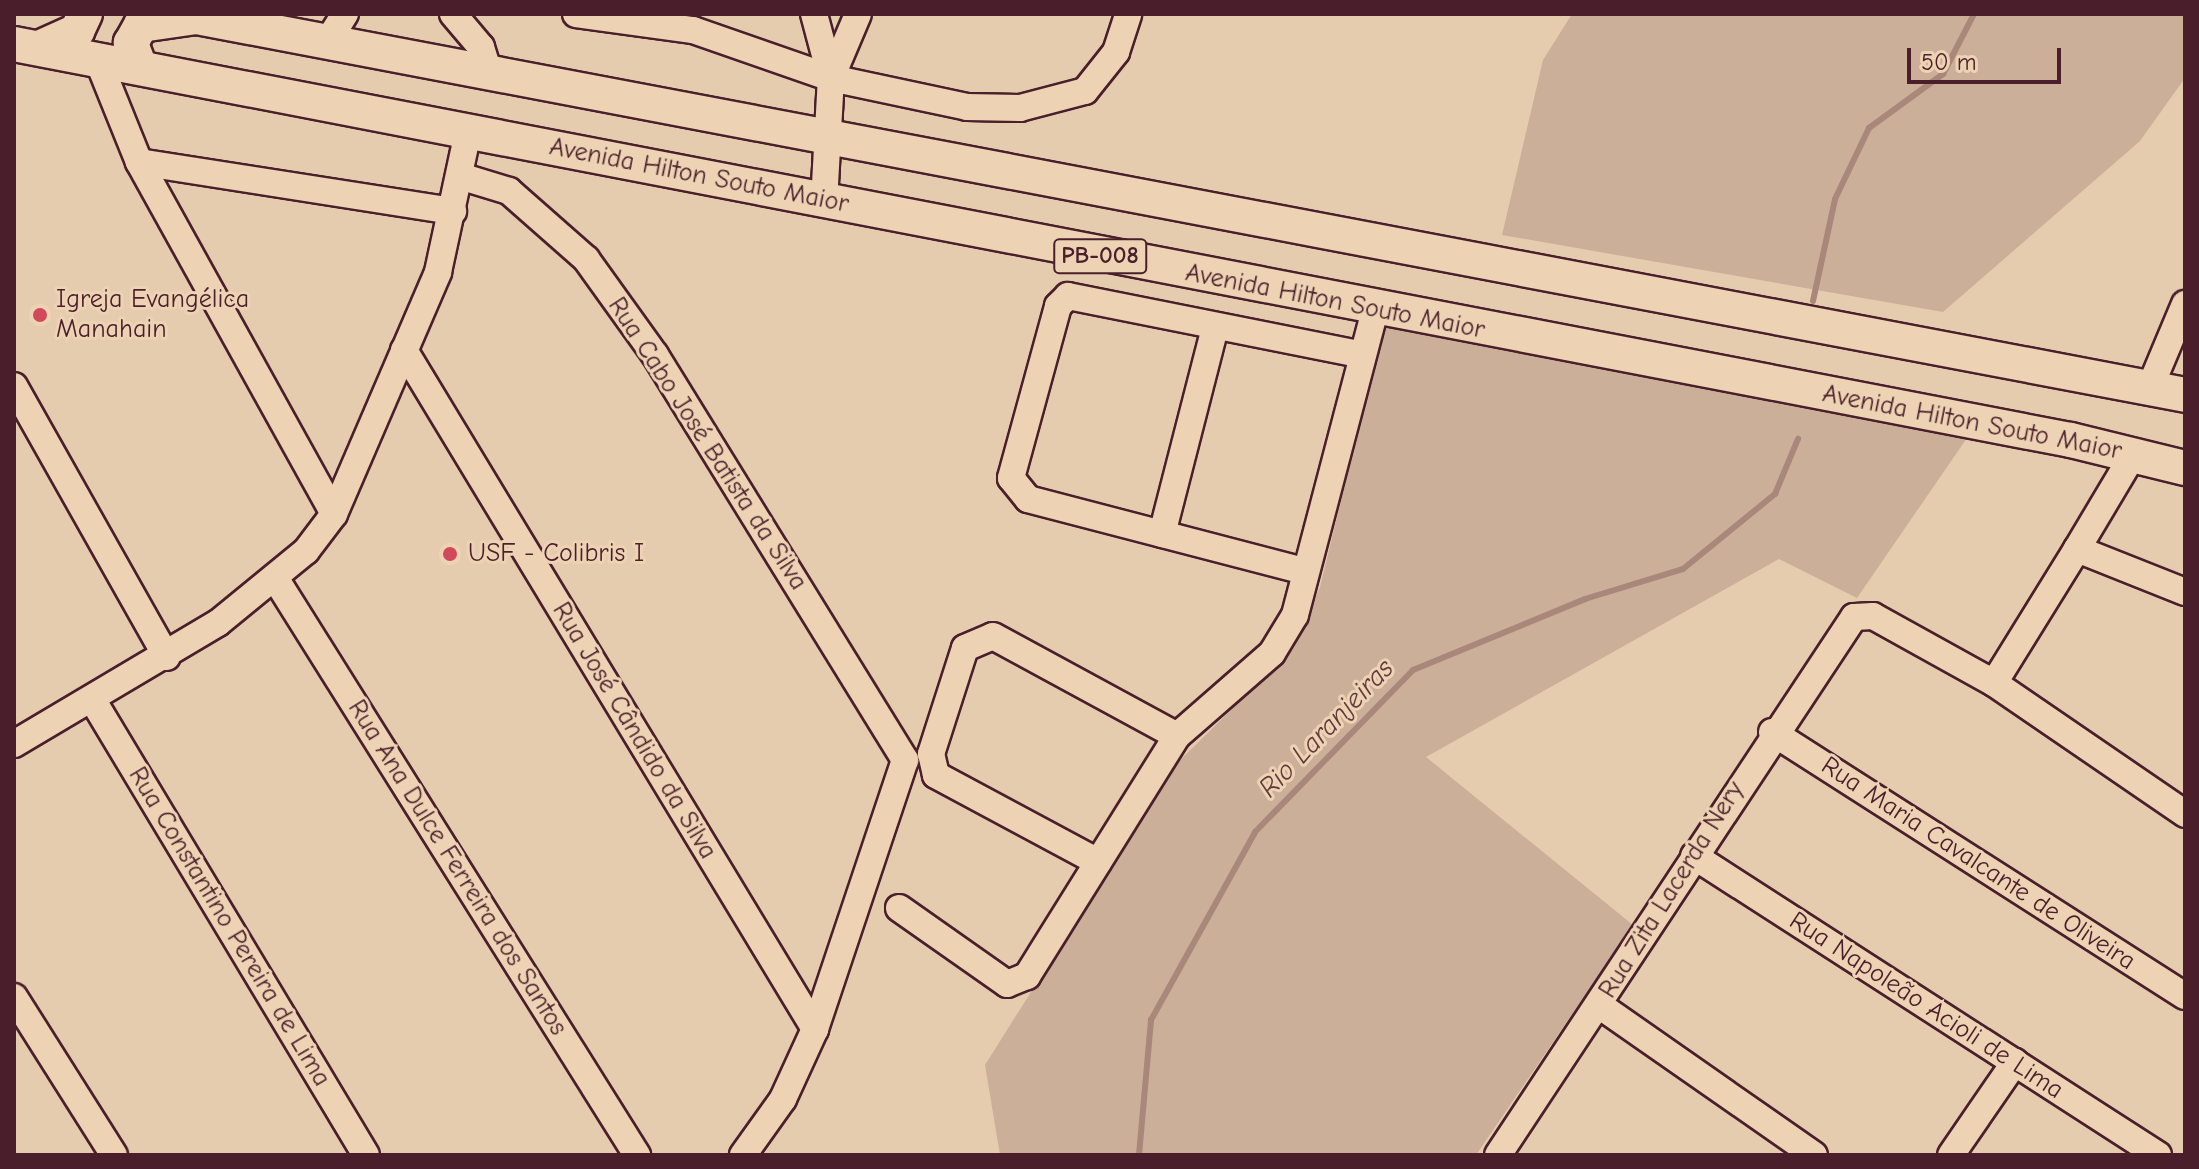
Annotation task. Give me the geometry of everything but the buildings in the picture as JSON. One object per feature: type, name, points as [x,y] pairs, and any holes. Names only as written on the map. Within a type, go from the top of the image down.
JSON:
[{"type":"main road","points":[[26,46],[77,31],[85,14]]},
{"type":"main road","points":[[140,67],[131,43],[141,25],[189,16],[336,27],[488,70],[2151,385],[2185,395]]},
{"type":"main road","name":"Avenida Hilton Souto Maior","points":[[26,46],[1375,311],[2133,455],[2185,468]]},
{"type":"street","points":[[453,14],[481,47],[488,70]]},
{"type":"street","points":[[576,14],[693,30],[831,78],[967,107],[1062,102],[1104,71],[1128,14]]},
{"type":"street","points":[[814,14],[831,78],[833,133],[824,202]]},
{"type":"street","points":[[831,78],[858,14]]},
{"type":"street","points":[[97,58],[139,162],[334,514]]},
{"type":"street","points":[[14,744],[167,657],[277,581],[334,514],[438,272],[463,177],[468,132]]},
{"type":"street","points":[[139,162],[453,211]]},
{"type":"street","name":"Rua Cabo José Batista da Silva","points":[[463,177],[509,191],[586,259],[655,355],[905,760],[815,1029]]},
{"type":"street","name":"Avenida Hilton Souto Maior","points":[[1304,571],[1028,499],[1011,478],[1062,300],[1362,355]]},
{"type":"street","points":[[2151,385],[2185,304]]},
{"type":"street","points":[[899,908],[1014,985],[1027,976],[1177,736],[1272,653],[1295,615],[1304,571],[1375,311]]},
{"type":"street","points":[[1162,534],[1215,327]]},
{"type":"street","name":"Rua José Cândido da Silva","points":[[404,350],[815,1029]]},
{"type":"street","points":[[14,386],[167,657]]},
{"type":"street","points":[[2133,455],[1994,683],[2185,814]]},
{"type":"street","points":[[2077,549],[2185,592]]},
{"type":"street","name":"Rua Ana Dulce Ferreira dos Santos","points":[[277,581],[637,1155]]},
{"type":"street","name":"Rua Zita Lacerda Nery","points":[[1498,1155],[1599,1005],[1772,732],[1854,617],[1873,616],[1994,683]]},
{"type":"street","points":[[1098,862],[936,775],[931,754],[965,648],[993,636],[1177,736]]},
{"type":"street","name":"Rua Constantino Pereira de Lima","points":[[92,699],[366,1155]]},
{"type":"street","name":"Rua Maria Cavalcante de Oliveira","points":[[1772,732],[2185,996]]},
{"type":"street","name":"Rua Napoleão Acioli de Lima","points":[[1694,856],[2158,1155]]},
{"type":"street","points":[[14,997],[114,1155]]},
{"type":"street","points":[[1599,1005],[1814,1155]]},
{"type":"street","points":[[743,1155],[783,1099],[815,1029]]},
{"type":"street","points":[[1951,1155],[2015,1062]]},
{"type":"shaded area","points":[[1572,14],[2185,14],[2185,78],[2140,141],[1943,312],[1502,235],[1543,60]]},
{"type":"shaded area","points":[[1385,321],[1978,422],[1857,598],[1779,559],[1426,757],[1633,925],[1476,1155],[1000,1155],[985,1065],[1171,769],[1294,648],[1320,587]]},
{"type":"waterway","name":"Rio Laranjeiras","points":[[1813,301],[1835,199],[1869,128],[1943,74],[1974,14]]},
{"type":"waterway","name":"Rio Laranjeiras","points":[[1139,1155],[1151,1020],[1255,832],[1413,670],[1585,599],[1683,569],[1775,494],[1798,439]]},
{"type":"place","name":"Igreja Evangélica Manahain","points":[[40,315]]},
{"type":"place","name":"USF - Colibris I","points":[[450,554]]}]
